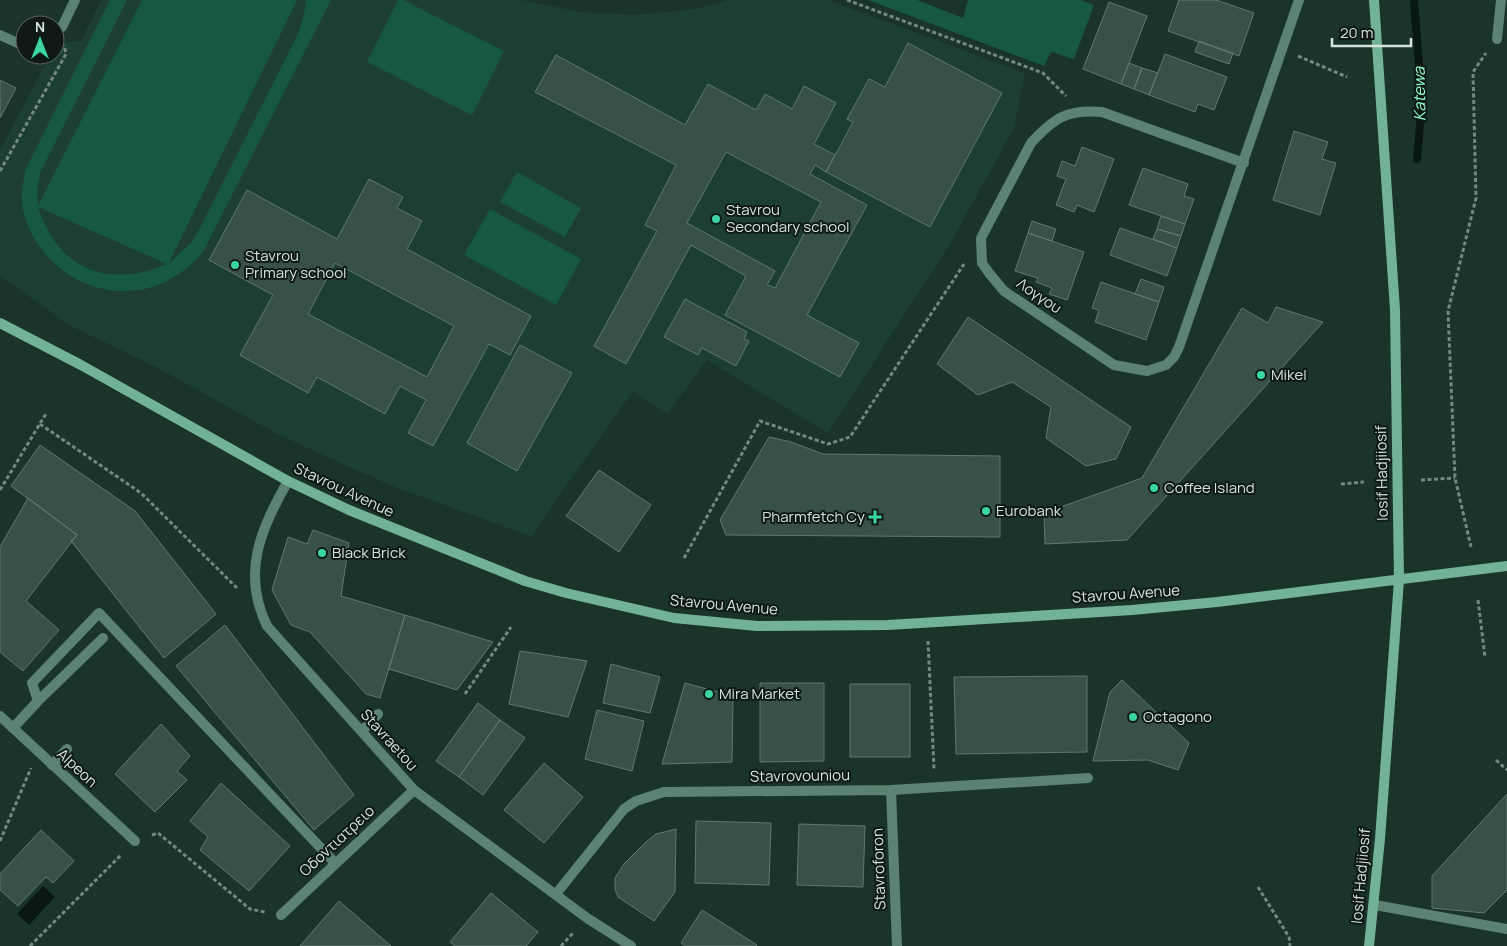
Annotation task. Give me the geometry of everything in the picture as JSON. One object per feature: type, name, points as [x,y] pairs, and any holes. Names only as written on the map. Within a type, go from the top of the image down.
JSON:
[{"type":"main road","name":"Iosif Hadjiiosif","points":[[1370,946],[1375,905],[1399,580],[1395,310],[1374,0]]},
{"type":"main road","name":"Stavrou Avenue","points":[[0,323],[81,365],[288,481],[349,510],[525,581],[566,593],[674,618],[757,626],[888,625],[1132,610],[1507,566]]},
{"type":"street","points":[[65,16],[74,0]]},
{"type":"street","name":"Λογγου","points":[[980,238],[982,263],[1004,291],[1114,365],[1147,371],[1166,365],[1179,347],[1300,0]]},
{"type":"street","points":[[1497,39],[1501,0]]},
{"type":"street","points":[[0,35],[15,42]]},
{"type":"street","points":[[980,238],[1031,143],[1054,122],[1080,110],[1102,112],[1119,117],[1244,163]]},
{"type":"street","name":"Stavraetou","points":[[288,481],[267,519],[254,583],[260,612],[267,626],[414,790],[587,918],[631,946]]},
{"type":"street","points":[[38,701],[32,683],[99,613],[336,862]]},
{"type":"street","points":[[13,728],[38,701],[104,638]]},
{"type":"street","points":[[362,731],[378,714]]},
{"type":"street","name":"Alpeon","points":[[0,716],[134,841]]},
{"type":"street","points":[[52,765],[67,749]]},
{"type":"street","name":"Stavrovouniou","points":[[556,894],[624,809],[649,796],[664,792],[891,790],[1088,778]]},
{"type":"street","name":"Οδοντιατρειο","points":[[280,915],[414,790]]},
{"type":"street","name":"Stavroforon","points":[[891,790],[896,946]]},
{"type":"street","points":[[1375,905],[1507,929]]},
{"type":"path","points":[[847,0],[1043,73],[1080,110]]},
{"type":"path","points":[[1471,547],[1455,478],[1448,311],[1476,198],[1473,72],[1497,39]]},
{"type":"path","points":[[1282,49],[1347,77]]},
{"type":"path","points":[[0,172],[60,65]]},
{"type":"path","points":[[684,558],[760,422],[828,444],[850,437],[980,238]]},
{"type":"path","points":[[0,490],[47,412]]},
{"type":"path","points":[[40,424],[141,493],[260,612]]},
{"type":"path","points":[[1421,480],[1455,478]]},
{"type":"path","points":[[1341,484],[1364,482]]},
{"type":"path","points":[[1478,600],[1485,657]]},
{"type":"path","points":[[465,694],[512,627]]},
{"type":"path","points":[[929,657],[935,787]]},
{"type":"path","points":[[0,841],[38,752]]},
{"type":"path","points":[[1496,760],[1507,770]]},
{"type":"path","points":[[30,946],[134,841],[158,833],[250,909],[280,915]]},
{"type":"path","points":[[1258,887],[1289,937],[1290,946]]},
{"type":"shaded area","points":[[101,0],[521,0],[581,12],[635,15],[694,9],[728,0],[828,0],[1025,73],[1014,128],[950,244],[828,433],[707,360],[667,414],[633,391],[531,536],[392,486],[279,435],[154,366],[71,326],[0,276],[0,151],[45,65],[65,65],[65,42],[81,41]]},
{"type":"shaded area","points":[[110,0],[127,0],[40,173],[37,190],[38,206],[142,0],[297,0],[169,263],[191,243],[200,228],[298,34],[306,0],[331,0],[203,252],[191,265],[177,275],[154,286],[130,291],[107,290],[84,283],[63,271],[46,254],[32,234],[23,210],[22,195],[26,169]],"holes":[[[38,207],[167,264],[145,271],[125,274],[106,274],[88,268],[72,259],[58,246],[47,229]]]},
{"type":"shaded area","points":[[398,0],[403,0],[504,51],[472,115],[367,62]]},
{"type":"shaded area","points":[[868,0],[917,0],[963,18],[968,0],[1081,0],[1094,5],[1074,59],[1051,52],[1044,66]]},
{"type":"shaded area","points":[[517,172],[581,208],[565,237],[500,202]]},
{"type":"shaded area","points":[[490,209],[581,259],[556,305],[464,255]]},
{"type":"shaded area","points":[[43,886],[55,897],[29,925],[17,914]]},
{"type":"building","points":[[1179,0],[1216,0],[1254,13],[1239,56],[1168,31]]},
{"type":"building","points":[[1109,2],[1147,16],[1121,84],[1083,69]]},
{"type":"building","points":[[1199,41],[1233,53],[1229,64],[1195,52]]},
{"type":"building","points":[[908,43],[1002,93],[930,227],[826,172],[853,122],[847,119],[869,79],[885,87]]},
{"type":"building","points":[[1165,54],[1227,77],[1214,110],[1198,104],[1195,112],[1149,95]]},
{"type":"building","points":[[556,55],[685,125],[708,84],[756,110],[765,94],[792,109],[804,86],[836,103],[814,144],[835,155],[826,172],[815,165],[810,174],[867,205],[807,315],[859,343],[840,377],[725,315],[746,276],[691,245],[626,364],[594,346],[657,231],[645,225],[676,165],[535,92]],"holes":[[[726,152],[821,202],[775,288],[767,285],[775,271],[687,223]]]},
{"type":"building","points":[[1129,63],[1142,68],[1134,89],[1121,84]]},
{"type":"building","points":[[1142,68],[1158,73],[1149,95],[1134,89]]},
{"type":"building","points":[[0,80],[16,88],[0,118]]},
{"type":"building","points":[[1294,131],[1328,142],[1322,159],[1336,163],[1320,215],[1273,200]]},
{"type":"building","points":[[1082,147],[1114,159],[1094,212],[1077,205],[1074,212],[1056,205],[1066,179],[1057,176],[1062,161],[1075,166]]},
{"type":"building","points":[[1143,168],[1188,184],[1184,196],[1194,199],[1185,224],[1129,205]]},
{"type":"building","points":[[369,179],[403,197],[397,208],[422,221],[407,249],[531,316],[510,355],[489,344],[433,446],[408,433],[426,400],[400,386],[385,414],[317,377],[308,393],[240,355],[273,295],[209,260],[247,190],[337,239]],"holes":[[[335,263],[454,326],[427,377],[308,314]]]},
{"type":"building","points":[[1161,216],[1185,224],[1181,236],[1157,229]]},
{"type":"building","points":[[1032,221],[1056,229],[1052,241],[1028,233]]},
{"type":"building","points":[[1120,228],[1177,248],[1167,276],[1110,255]]},
{"type":"building","points":[[1157,229],[1181,236],[1177,248],[1153,239]]},
{"type":"building","points":[[1028,233],[1084,252],[1067,300],[1049,294],[1052,288],[1036,282],[1038,278],[1015,271]]},
{"type":"building","points":[[1141,279],[1164,287],[1159,302],[1135,294]]},
{"type":"building","points":[[1101,282],[1159,302],[1146,340],[1095,322],[1099,310],[1092,308]]},
{"type":"building","points":[[685,299],[747,332],[744,339],[749,341],[736,366],[702,348],[698,355],[664,337]]},
{"type":"building","points":[[1276,307],[1323,322],[1127,540],[1045,544],[1044,513],[1142,478],[1242,308],[1268,323]]},
{"type":"building","points":[[968,317],[1131,427],[1116,459],[1086,466],[1046,438],[1051,407],[1012,382],[978,395],[937,364]]},
{"type":"building","points":[[520,345],[572,373],[517,471],[467,443]]},
{"type":"building","points":[[769,437],[791,442],[823,454],[1000,456],[1000,537],[726,535],[720,520]]},
{"type":"building","points":[[40,445],[135,511],[216,614],[164,658],[71,541],[77,535],[11,486]]},
{"type":"building","points":[[599,470],[651,505],[619,552],[566,516]]},
{"type":"building","points":[[28,498],[77,535],[26,601],[59,630],[23,671],[0,652],[0,547]]},
{"type":"building","points":[[313,530],[349,543],[341,596],[405,615],[380,698],[366,694],[310,632],[291,625],[272,590],[288,537],[307,544]]},
{"type":"building","points":[[405,615],[493,642],[457,690],[389,669]]},
{"type":"building","points":[[225,625],[354,795],[314,830],[176,666]]},
{"type":"building","points":[[520,651],[587,661],[568,717],[509,704]]},
{"type":"building","points":[[611,664],[660,677],[650,713],[603,703]]},
{"type":"building","points":[[1087,676],[1087,752],[956,754],[954,677]]},
{"type":"building","name":"Octagono","points":[[1122,680],[1189,743],[1178,770],[1148,760],[1093,761],[1110,692]]},
{"type":"building","points":[[685,683],[733,696],[732,762],[662,764]]},
{"type":"building","points":[[760,683],[824,683],[824,761],[760,762]]},
{"type":"building","points":[[850,684],[910,684],[910,757],[850,757]]},
{"type":"building","points":[[478,703],[500,720],[459,777],[436,761]]},
{"type":"building","points":[[597,710],[644,721],[632,771],[585,759]]},
{"type":"building","points":[[500,720],[525,738],[483,795],[459,777]]},
{"type":"building","points":[[161,724],[190,756],[177,771],[187,780],[155,812],[115,774]]},
{"type":"building","points":[[544,763],[583,797],[544,843],[504,810]]},
{"type":"building","points":[[221,783],[290,846],[249,891],[200,850],[208,837],[190,821]]},
{"type":"building","points":[[1507,794],[1507,890],[1484,913],[1432,908],[1432,876]]},
{"type":"building","points":[[696,821],[771,823],[769,885],[695,883]]},
{"type":"building","points":[[799,824],[865,826],[863,887],[797,885]]},
{"type":"building","points":[[676,829],[675,892],[654,921],[618,897],[615,889],[615,878],[624,864],[656,834]]},
{"type":"building","points":[[41,830],[74,861],[53,883],[46,877],[18,906],[0,890],[0,874]]},
{"type":"building","points":[[491,893],[538,932],[526,946],[455,946],[450,942]]},
{"type":"building","points":[[339,901],[391,946],[300,946]]},
{"type":"building","points":[[702,910],[757,945],[686,946],[681,943]]},
{"type":"waterway","name":"Katewa","points":[[1414,0],[1422,104],[1417,159]]},
{"type":"place","name":"Stavrou Secondary school","points":[[716,219]]},
{"type":"place","name":"Stavrou Primary school","points":[[235,265]]},
{"type":"place","name":"Mikel","points":[[1261,375]]},
{"type":"place","name":"Coffee Island","points":[[1154,488]]},
{"type":"place","name":"Eurobank","points":[[986,511]]},
{"type":"place","name":"Pharmfetch Cy","points":[[875,517]]},
{"type":"place","name":"Black Brick","points":[[322,553]]},
{"type":"place","name":"Mira Market","points":[[709,694]]},
{"type":"place","name":"Octagono","points":[[1133,717]]}]
